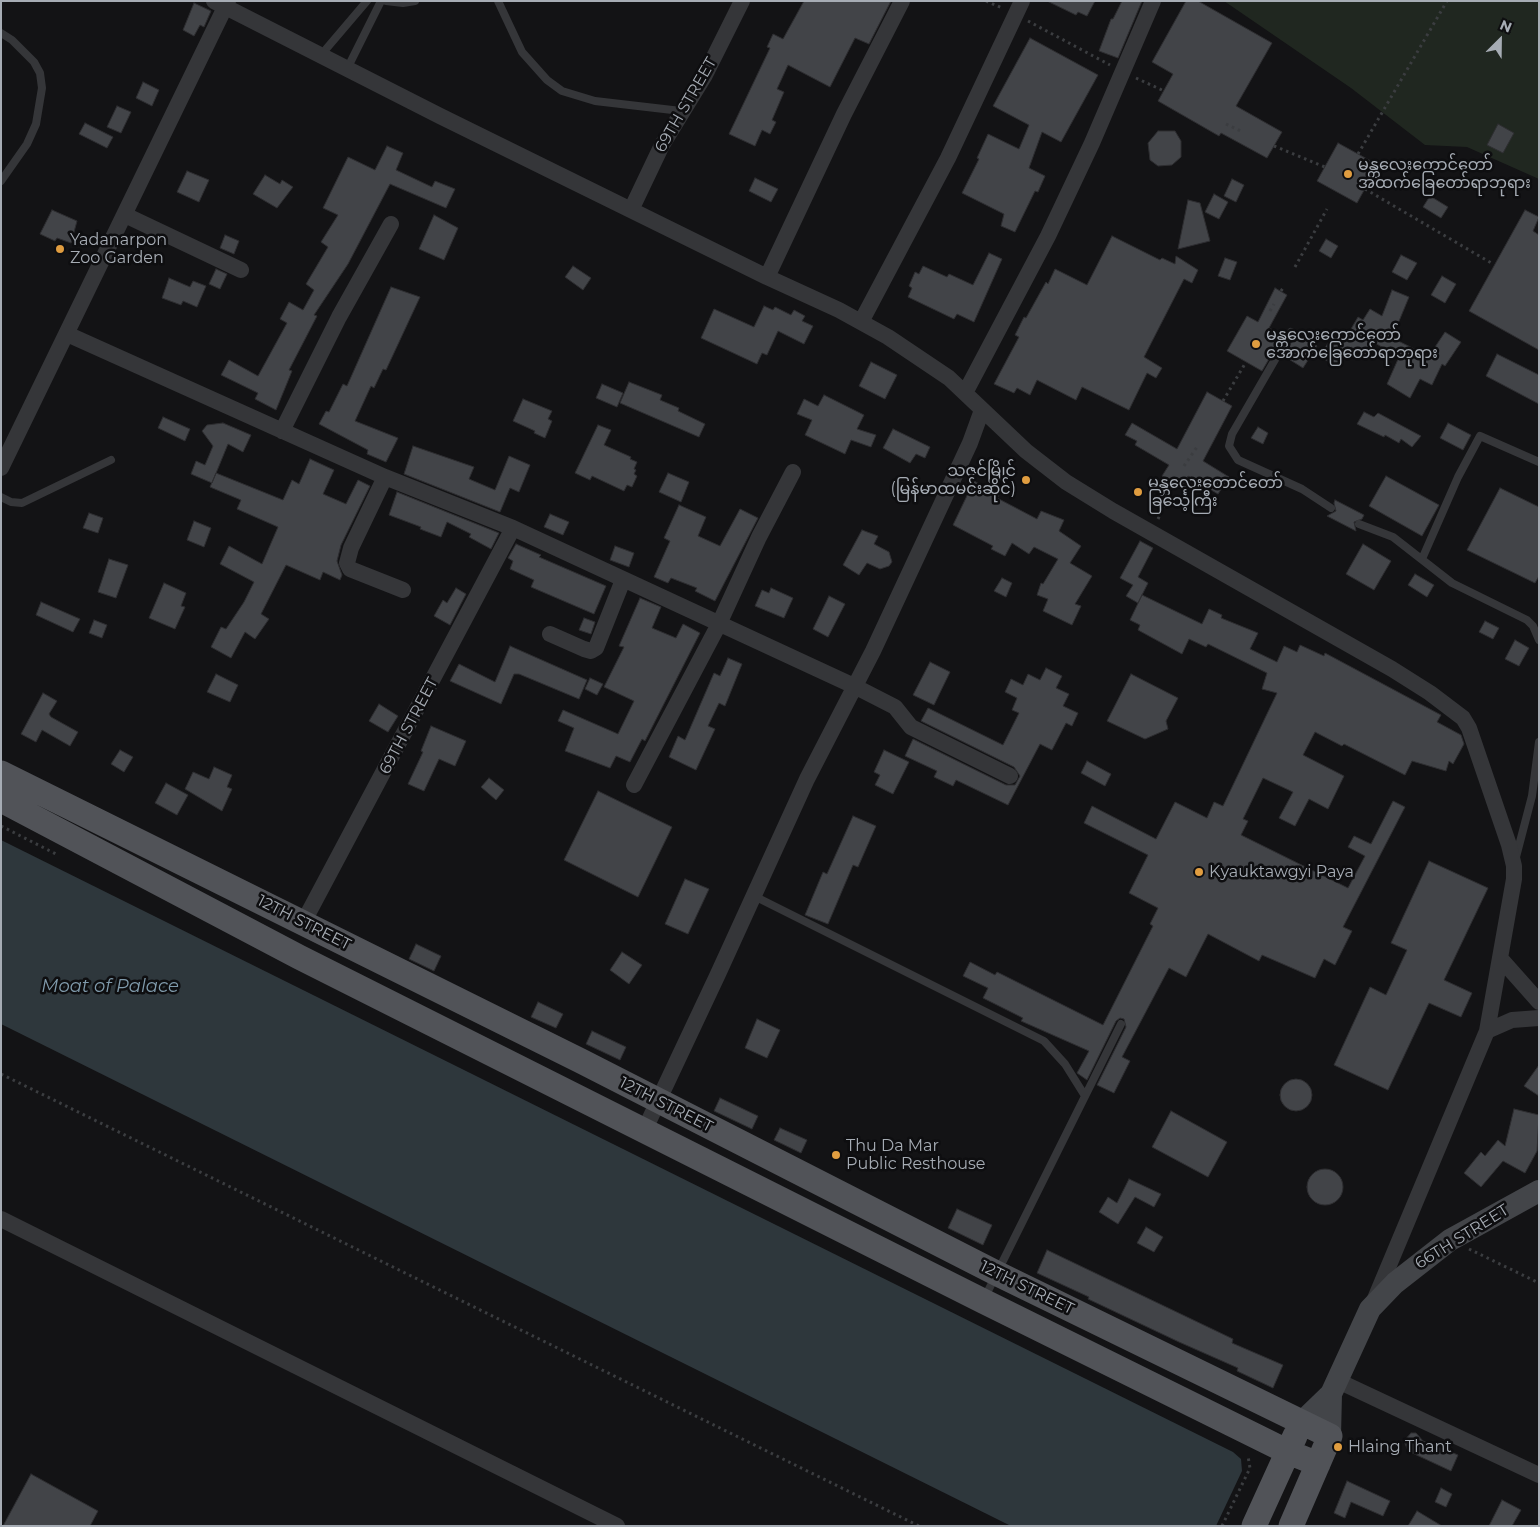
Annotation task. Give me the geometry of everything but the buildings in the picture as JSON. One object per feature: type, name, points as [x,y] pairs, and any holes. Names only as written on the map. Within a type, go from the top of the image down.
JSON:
[{"type":"main road","name":"12TH STREET","points":[[1,773],[658,1100],[996,1273],[1330,1436]]},
{"type":"main road","name":"12TH STREET","points":[[1,800],[299,957],[983,1301],[1288,1452],[1318,1464]]},
{"type":"main road","name":"66TH STREET","points":[[1254,1526],[1301,1422],[1334,1387],[1370,1309],[1394,1283],[1450,1240],[1539,1191]]},
{"type":"main road","name":"66TH STREET","points":[[1292,1526],[1330,1436],[1334,1387]]},
{"type":"street","name":"69TH STREET","points":[[631,210],[662,144],[705,75],[742,1]]},
{"type":"street","points":[[767,277],[821,163],[902,1]]},
{"type":"street","points":[[965,393],[1048,236],[1092,143],[1153,1]]},
{"type":"street","points":[[1,468],[125,214],[222,3],[348,69],[861,322],[931,364],[1026,450],[1066,482],[1151,533],[1384,664],[1430,693],[1457,713],[1469,728],[1509,845],[1514,866],[1500,958],[1487,1032],[1370,1309]]},
{"type":"street","points":[[861,322],[948,158],[1019,8]]},
{"type":"street","points":[[125,214],[240,270]]},
{"type":"street","points":[[282,431],[339,317],[391,224]]},
{"type":"street","points":[[67,334],[385,477],[513,528],[854,686],[895,708],[911,727],[1010,776]]},
{"type":"street","points":[[644,1129],[711,991],[807,779],[854,686],[953,478],[982,410]]},
{"type":"street","points":[[634,785],[719,624],[793,472]]},
{"type":"street","points":[[385,477],[351,548],[347,563],[350,569],[403,590]]},
{"type":"street","name":"69TH STREET","points":[[303,923],[373,795],[513,528]]},
{"type":"street","points":[[550,634],[584,649],[591,651],[596,648],[623,580]]},
{"type":"street","points":[[1500,958],[1539,1002]]},
{"type":"street","points":[[1487,1032],[1512,1020],[1539,1018]]},
{"type":"street","points":[[1,1219],[617,1526]]},
{"type":"street","points":[[1334,1387],[1539,1476]]},
{"type":"lane","points":[[321,55],[367,1]]},
{"type":"lane","points":[[348,69],[382,1]]},
{"type":"lane","points":[[386,1],[403,3],[414,1]]},
{"type":"lane","points":[[498,1],[522,52],[547,80],[562,90],[596,102],[681,111]]},
{"type":"lane","points":[[1,33],[12,40],[34,62],[40,74],[42,88],[41,106],[27,144],[1,181]]},
{"type":"lane","points":[[1291,332],[1232,434],[1230,446],[1238,460],[1302,489],[1331,508]]},
{"type":"lane","points":[[1422,559],[1458,477],[1480,436],[1539,462]]},
{"type":"lane","points":[[1,497],[11,502],[22,502],[111,460]]},
{"type":"lane","points":[[1359,524],[1393,537],[1452,583],[1527,620],[1533,626],[1539,640]]},
{"type":"lane","points":[[1514,866],[1532,796],[1539,742]]},
{"type":"lane","points":[[754,896],[1044,1041],[1065,1064],[1085,1096]]},
{"type":"lane","points":[[983,1301],[1120,1024]]},
{"type":"path","points":[[986,1],[1019,8],[1122,72],[1164,91]]},
{"type":"path","points":[[1358,154],[1447,1]]},
{"type":"path","points":[[1226,124],[1243,132]]},
{"type":"path","points":[[1274,146],[1325,167]]},
{"type":"path","points":[[1365,189],[1493,264]]},
{"type":"path","points":[[1295,267],[1327,209]]},
{"type":"path","points":[[1270,311],[1274,304]]},
{"type":"path","points":[[1223,401],[1246,362]]},
{"type":"path","points":[[1184,466],[1197,447]]},
{"type":"path","points":[[1151,533],[1175,483]]},
{"type":"path","points":[[1,1074],[919,1526]]},
{"type":"path","points":[[1450,1240],[1539,1283]]},
{"type":"shaded area","points":[[1224,1],[1539,1],[1539,179],[1467,147],[1425,145],[1351,88]]},
{"type":"water","name":"Moat of Palace","points":[[1,840],[1233,1452],[1241,1459],[1242,1471],[1216,1526],[1011,1526],[1,1024]]},
{"type":"place","name":"မန္တ‌လေးတောင်တော် အထက်ခြေတော်ရာဘုရား‌","points":[[1348,174]]},
{"type":"place","name":"Yadanarpon Zoo Garden","points":[[60,249]]},
{"type":"place","name":"မန္တ‌လေးတောင်တော် အောက်ခြေတော်ရာဘုရား‌","points":[[1256,344]]},
{"type":"place","name":"သဇင်မြိုင် (မြန်မာထမင်းဆိုင်)","points":[[1026,480]]},
{"type":"place","name":"မန္တလေးတောင်တော် ‌ခြင်္သေ့ကြီး","points":[[1138,492]]},
{"type":"place","name":"Kyauktawgyi Paya","points":[[1199,872]]},
{"type":"place","name":"Thu Da Mar Public Resthouse","points":[[836,1155]]},
{"type":"place","name":"Hlaing Thant","points":[[1338,1447]]}]
